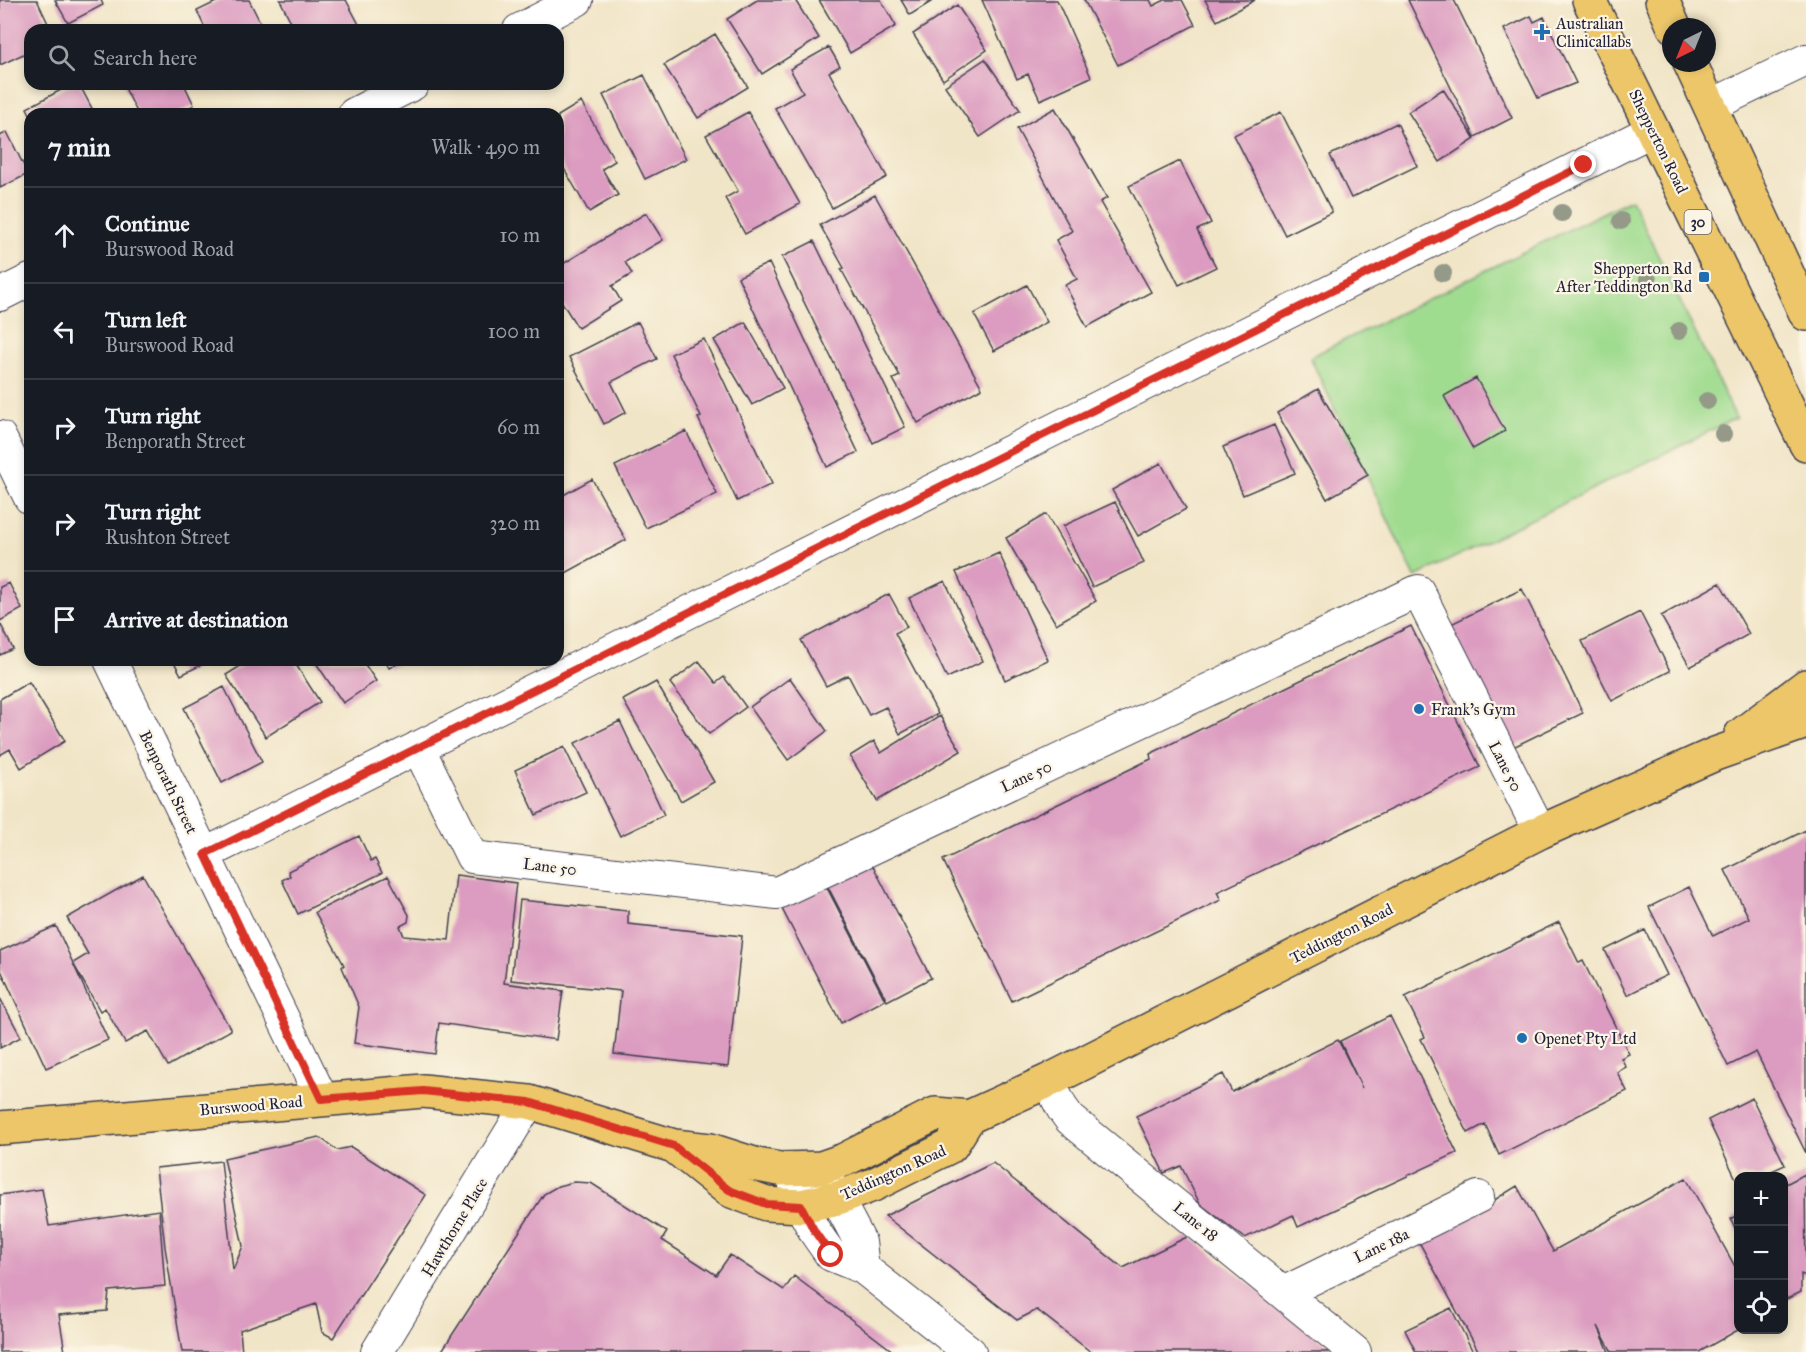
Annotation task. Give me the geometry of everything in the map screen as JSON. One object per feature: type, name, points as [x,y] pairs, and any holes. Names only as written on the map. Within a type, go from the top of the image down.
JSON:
[{"type":"main road","name":"Shepperton Road","points":[[1589,0],[1806,444]]},
{"type":"main road","points":[[1662,0],[1670,18]]},
{"type":"main road","points":[[1694,72],[1806,314]]},
{"type":"main road","name":"Teddington Road","points":[[1715,754],[1806,686]]},
{"type":"main road","name":"Teddington Road","points":[[674,1146],[710,1150],[757,1165],[806,1169],[844,1160],[935,1114],[969,1117],[1047,1081],[1540,832],[1715,754],[1806,722]]},
{"type":"main road","name":"Burswood Road","points":[[0,1128],[423,1091],[529,1102],[674,1146],[729,1190],[766,1204],[801,1206]]},
{"type":"main road","name":"Teddington Road","points":[[801,1206],[837,1198],[873,1185],[951,1146],[969,1117]]},
{"type":"street","points":[[531,24],[578,0]]},
{"type":"street","points":[[1710,106],[1806,60]]},
{"type":"street","points":[[366,108],[401,90]]},
{"type":"street","points":[[205,854],[1653,130]]},
{"type":"street","points":[[0,295],[24,283]]},
{"type":"street","points":[[0,437],[24,486]]},
{"type":"street","name":"Lane 50","points":[[418,747],[472,857],[777,893],[1418,591],[1540,832]]},
{"type":"street","name":"Benporath Street","points":[[113,666],[321,1099]]},
{"type":"street","name":"Lane 18","points":[[1047,1081],[1071,1119],[1355,1352]]},
{"type":"street","name":"Hawthorne Place","points":[[384,1350],[529,1102]]},
{"type":"street","points":[[806,1169],[837,1198],[860,1242],[863,1268]]},
{"type":"street","points":[[806,1169],[801,1206],[831,1255],[863,1268],[970,1352]]},
{"type":"street","name":"Lane 18a","points":[[1284,1293],[1478,1197]]},
{"type":"green space","points":[[1631,199],[1736,418],[1415,577],[1310,357]]},
{"type":"building","points":[[0,0],[37,0],[48,24],[24,24],[24,54],[0,65]]},
{"type":"building","points":[[55,0],[101,0],[103,5],[68,23]]},
{"type":"building","points":[[220,0],[249,0],[261,24],[203,24],[197,11]]},
{"type":"building","points":[[280,0],[346,0],[359,24],[292,24]]},
{"type":"building","points":[[757,0],[795,0],[819,38],[762,74],[727,19]]},
{"type":"building","points":[[819,0],[881,0],[896,26],[850,53]]},
{"type":"building","points":[[901,0],[934,0],[910,15]]},
{"type":"building","points":[[982,0],[1057,0],[1091,77],[1040,100],[1028,74],[1017,79]]},
{"type":"building","points":[[1084,0],[1150,0],[1153,6],[1165,0],[1182,0],[1195,25],[1118,65]]},
{"type":"building","points":[[1205,0],[1255,0],[1217,21]]},
{"type":"building","points":[[1408,0],[1454,0],[1512,118],[1475,137]]},
{"type":"building","points":[[957,5],[987,50],[943,80],[913,34]]},
{"type":"building","points":[[1531,16],[1534,22],[1544,17],[1576,83],[1538,98],[1504,29]]},
{"type":"building","points":[[715,34],[748,87],[698,118],[664,65]]},
{"type":"building","points":[[829,47],[840,66],[829,72],[887,177],[832,208],[775,108],[803,92],[790,69]]},
{"type":"building","points":[[985,59],[1020,110],[980,137],[945,86]]},
{"type":"building","points":[[644,75],[686,159],[645,179],[603,95]]},
{"type":"building","points":[[1443,89],[1475,139],[1440,162],[1408,112]]},
{"type":"building","points":[[61,90],[82,90],[92,108],[27,108]]},
{"type":"building","points":[[126,90],[187,90],[194,105],[188,108],[135,108]]},
{"type":"building","points":[[581,102],[615,161],[602,169],[618,195],[589,212],[564,168],[564,112]]},
{"type":"building","points":[[1055,108],[1107,198],[1100,202],[1151,292],[1087,327],[1065,285],[1077,279],[1056,240],[1072,231],[1017,129]]},
{"type":"building","points":[[748,112],[800,204],[745,234],[725,198],[738,191],[706,135]]},
{"type":"building","points":[[1281,112],[1332,212],[1285,235],[1234,135]]},
{"type":"building","points":[[1397,123],[1417,166],[1351,198],[1330,155]]},
{"type":"building","points":[[7,132],[24,166],[24,176],[0,188],[0,136]]},
{"type":"building","points":[[1180,161],[1211,223],[1197,230],[1216,267],[1179,285],[1129,186]]},
{"type":"building","points":[[875,195],[982,388],[918,423],[893,379],[900,376],[841,269],[844,268],[820,225]]},
{"type":"building","points":[[646,213],[663,240],[625,262],[632,274],[612,286],[621,301],[578,328],[564,306],[564,263]]},
{"type":"building","points":[[814,241],[905,427],[873,443],[782,257]]},
{"type":"building","points":[[769,263],[858,452],[827,467],[738,277]]},
{"type":"building","points":[[1027,285],[1047,322],[994,351],[974,314]]},
{"type":"building","points":[[638,322],[657,359],[611,382],[626,412],[604,424],[569,357]]},
{"type":"building","points":[[745,322],[783,388],[752,405],[714,340]]},
{"type":"building","points":[[704,339],[772,484],[737,501],[671,354]]},
{"type":"building","points":[[1476,378],[1505,431],[1473,449],[1444,396]]},
{"type":"building","points":[[1318,389],[1368,475],[1327,499],[1277,413]]},
{"type":"building","points":[[1274,425],[1295,473],[1243,495],[1223,447]]},
{"type":"building","points":[[686,431],[717,494],[646,528],[615,466]]},
{"type":"building","points":[[1161,463],[1186,509],[1138,536],[1112,490]]},
{"type":"building","points":[[592,479],[626,540],[564,574],[564,495]]},
{"type":"building","points":[[1115,502],[1144,563],[1092,587],[1063,526]]},
{"type":"building","points":[[1046,514],[1096,601],[1056,624],[1006,538]]},
{"type":"building","points":[[999,553],[1048,660],[1005,680],[956,572]]},
{"type":"building","points":[[945,581],[983,661],[947,678],[909,598]]},
{"type":"building","points":[[9,583],[22,609],[0,621],[0,587]]},
{"type":"building","points":[[1720,583],[1749,634],[1690,667],[1661,616]]},
{"type":"building","points":[[1522,589],[1583,713],[1507,750],[1445,627]]},
{"type":"building","points":[[889,594],[907,627],[895,633],[938,714],[900,734],[886,707],[869,715],[848,675],[826,686],[801,640]]},
{"type":"building","points":[[1640,612],[1670,671],[1612,701],[1582,641]]},
{"type":"building","points":[[0,623],[13,649],[0,655]]},
{"type":"building","points":[[1411,626],[1480,767],[1217,892],[1221,900],[1012,1001],[943,860],[1151,759],[1150,754]]},
{"type":"building","points":[[699,661],[716,683],[724,677],[746,707],[709,734],[670,683]]},
{"type":"building","points":[[176,666],[199,666],[181,675]]},
{"type":"building","points":[[240,666],[297,666],[320,702],[266,737],[226,675]]},
{"type":"building","points":[[318,666],[366,666],[376,681],[343,703]]},
{"type":"building","points":[[790,678],[827,731],[788,760],[750,707]]},
{"type":"building","points":[[29,682],[65,741],[21,768],[10,749],[0,755],[0,699]]},
{"type":"building","points":[[656,682],[714,782],[681,801],[623,700]]},
{"type":"building","points":[[224,687],[262,762],[222,783],[184,708]]},
{"type":"building","points":[[940,716],[961,751],[877,801],[850,756],[874,741],[881,753]]},
{"type":"building","points":[[620,721],[664,815],[620,836],[575,743]]},
{"type":"building","points":[[564,747],[586,792],[536,815],[515,770]]},
{"type":"building","points":[[1806,830],[1806,1153],[1756,1052],[1728,1066],[1649,907],[1689,887],[1713,936],[1749,918],[1725,870]]},
{"type":"building","points":[[359,836],[371,861],[375,859],[382,873],[298,914],[282,880],[290,876],[288,871]]},
{"type":"building","points":[[870,860],[931,978],[887,1001],[826,883]]},
{"type":"building","points":[[143,875],[231,1030],[168,1066],[148,1031],[125,1043],[105,1008],[100,1011],[73,963],[88,954],[67,918]]},
{"type":"building","points":[[456,875],[516,883],[504,983],[563,991],[556,1040],[439,1023],[435,1054],[354,1043],[359,1007],[342,967],[344,965],[315,912],[388,876],[409,915],[408,922],[400,926],[404,936],[449,940]]},
{"type":"building","points":[[824,882],[885,1000],[841,1023],[780,905]]},
{"type":"building","points":[[520,900],[628,911],[628,924],[742,936],[728,1067],[614,1054],[621,991],[511,980]]},
{"type":"building","name":"Openet Pty Ltd","points":[[1559,922],[1579,963],[1583,961],[1629,1054],[1621,1058],[1626,1067],[1617,1072],[1627,1091],[1499,1155],[1485,1124],[1468,1133],[1421,1039],[1425,1037],[1405,997]]},
{"type":"building","points":[[56,926],[108,1040],[46,1068],[0,968],[0,951]]},
{"type":"building","points":[[1645,930],[1667,975],[1627,995],[1605,950]]},
{"type":"building","points":[[0,998],[21,1037],[0,1048]]},
{"type":"building","points":[[1390,1016],[1457,1153],[1298,1227],[1293,1215],[1245,1238],[1200,1204],[1181,1166],[1164,1173],[1136,1116],[1223,1074],[1232,1092],[1338,1040],[1362,1088],[1340,1041]]},
{"type":"building","points":[[1752,1098],[1785,1165],[1770,1172],[1734,1172],[1734,1175],[1708,1120]]},
{"type":"building","points":[[319,1137],[337,1150],[351,1147],[426,1195],[333,1338],[322,1332],[316,1304],[240,1330],[242,1352],[182,1352],[165,1247],[156,1168],[221,1161],[233,1270],[243,1246],[224,1158]]},
{"type":"building","points":[[993,1163],[1123,1268],[1189,1236],[1337,1352],[1091,1352],[1037,1310],[1017,1320],[885,1216]]},
{"type":"building","points":[[1805,1174],[1806,1276],[1801,1274],[1801,1292],[1788,1298],[1788,1226],[1788,1183]]},
{"type":"building","points":[[1686,1178],[1734,1265],[1734,1332],[1699,1352],[1612,1352],[1598,1326],[1609,1352],[1479,1352],[1418,1240],[1483,1207],[1517,1186],[1553,1251]]},
{"type":"building","points":[[574,1182],[591,1183],[667,1232],[662,1240],[716,1275],[730,1255],[784,1290],[794,1276],[894,1352],[441,1352],[544,1194],[558,1186]]},
{"type":"building","points":[[42,1189],[49,1226],[159,1210],[165,1286],[109,1291],[107,1311],[59,1315],[65,1352],[0,1352],[0,1195]]},
{"type":"building","points":[[1451,1308],[1473,1352],[1416,1352],[1405,1330]]},
{"type":"place","name":"Australian Clinicallabs","points":[[1542,32]]},
{"type":"place","name":"Shepperton Rd After Teddington Rd","points":[[1704,277]]},
{"type":"place","name":"Frank's Gym","points":[[1419,709]]},
{"type":"place","name":"Openet Pty Ltd","points":[[1522,1038]]},
{"type":"route","points":[[831,1255],[801,1206],[766,1204],[729,1190],[674,1146],[529,1102],[423,1091],[321,1099],[205,854],[1584,165]]}]
